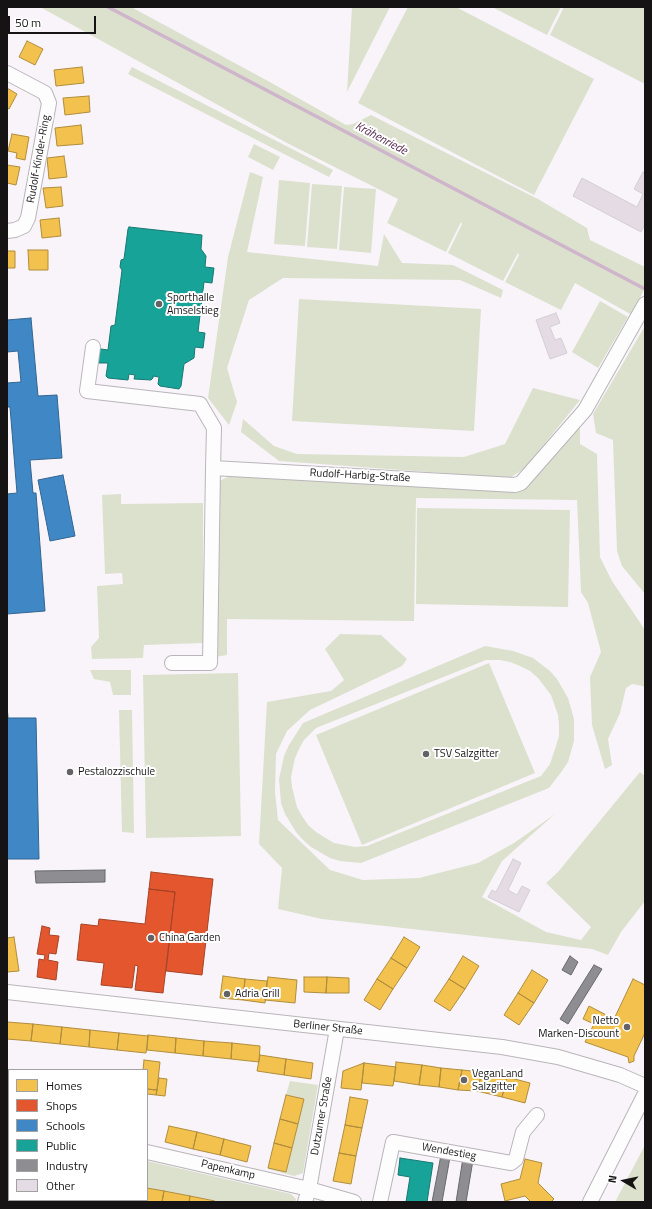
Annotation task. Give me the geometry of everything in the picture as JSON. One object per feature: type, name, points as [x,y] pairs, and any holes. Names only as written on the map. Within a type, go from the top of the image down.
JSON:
[{"type":"street","name":"Rudolf-Kinder-Ring","points":[[7,73],[45,93],[50,103],[28,218],[24,226],[15,230],[7,231]]},
{"type":"street","name":"Rudolf-Harbig-Straße","points":[[213,468],[515,485],[521,483],[585,410],[645,304]]},
{"type":"street","points":[[93,347],[87,390],[200,404],[214,428],[210,663],[172,663]]},
{"type":"street","name":"Berliner Straße","points":[[7,992],[502,1047],[558,1057],[620,1075],[645,1086]]},
{"type":"street","name":"Dutzumer Straße","points":[[307,1196],[337,1029]]},
{"type":"street","points":[[590,1202],[645,1094]]},
{"type":"street","name":"Wendestieg","points":[[380,1202],[393,1142],[511,1163],[516,1159],[523,1132],[537,1115]]},
{"type":"street","name":"Papenkamp","points":[[148,1152],[307,1196],[354,1202]]},
{"type":"green space","points":[[40,7],[131,7],[346,125],[353,124],[371,115],[538,199],[587,228],[590,240],[645,267],[645,287],[632,315],[575,283],[561,310],[505,282],[519,255],[518,253],[503,281],[448,253],[462,224],[461,222],[446,252],[387,223],[398,199],[287,143]]},
{"type":"green space","points":[[352,7],[390,7],[347,92]]},
{"type":"green space","points":[[408,7],[456,7],[594,79],[534,195],[358,103]]},
{"type":"green space","points":[[492,7],[561,7],[547,35]]},
{"type":"green space","points":[[564,7],[645,7],[645,84],[550,35]]},
{"type":"green space","points":[[132,67],[333,170],[329,177],[128,74]]},
{"type":"green space","points":[[254,144],[280,157],[273,170],[248,157]]},
{"type":"green space","points":[[250,172],[263,177],[247,252],[378,266],[384,234],[402,263],[453,265],[503,290],[501,298],[460,280],[283,278],[249,300],[227,368],[237,402],[229,425],[208,398],[228,257]]},
{"type":"green space","points":[[279,180],[310,183],[305,246],[274,244]]},
{"type":"green space","points":[[312,184],[342,186],[337,249],[307,247]]},
{"type":"green space","points":[[344,187],[376,189],[371,253],[339,250]]},
{"type":"green space","points":[[299,299],[481,309],[474,431],[292,421]]},
{"type":"green space","points":[[600,301],[628,317],[598,368],[572,352]]},
{"type":"green space","points":[[645,326],[645,594],[622,566],[617,551],[613,440],[596,433],[593,414]]},
{"type":"green space","points":[[533,388],[580,400],[525,468],[510,478],[279,461],[241,432],[243,419],[274,446],[297,454],[464,457],[505,444]]},
{"type":"green space","points":[[580,426],[580,444],[597,454],[600,557],[612,581],[645,630],[645,688],[643,686],[632,684],[626,688],[620,713],[608,739],[612,765],[605,769],[592,725],[590,677],[601,652],[588,603],[581,592],[577,500],[416,498],[414,621],[227,619],[227,655],[215,657],[217,482],[230,476],[516,490],[531,483]]},
{"type":"green space","points":[[121,494],[121,504],[203,503],[203,643],[144,645],[143,658],[92,659],[91,647],[99,638],[97,586],[123,584],[122,573],[105,574],[102,495]]},
{"type":"green space","points":[[417,508],[570,510],[568,607],[416,604]]},
{"type":"green space","points":[[340,634],[381,635],[407,659],[402,666],[310,710],[287,731],[276,754],[275,792],[278,820],[330,870],[363,880],[419,878],[478,863],[514,843],[555,814],[502,861],[482,897],[546,932],[581,940],[591,927],[546,883],[558,872],[640,772],[645,776],[645,901],[621,932],[608,955],[592,949],[322,919],[278,909],[282,868],[259,844],[267,702],[331,691],[344,680],[325,649]]},
{"type":"green space","points":[[485,646],[513,651],[533,658],[550,671],[557,679],[568,698],[574,719],[574,741],[568,762],[549,788],[361,863],[340,861],[330,858],[311,847],[296,832],[285,814],[281,803],[279,779],[284,756],[303,723]],"holes":[[[486,660],[510,662],[530,671],[538,678],[551,695],[558,715],[559,736],[550,764],[541,776],[367,846],[355,847],[334,843],[316,832],[308,825],[297,807],[291,777],[295,758],[299,749],[304,740],[316,728]]]},
{"type":"green space","name":"TSV Salzgitter","points":[[489,663],[535,773],[362,845],[316,735]]},
{"type":"green space","points":[[90,670],[131,670],[131,695],[113,695],[110,682],[94,679]]},
{"type":"green space","points":[[238,673],[241,836],[146,838],[143,675]]},
{"type":"green space","points":[[119,710],[132,710],[134,833],[122,832]]},
{"type":"green space","points":[[290,1081],[318,1085],[303,1173],[294,1176],[268,1169],[286,1172],[304,1099],[286,1095]]},
{"type":"green space","points":[[645,1145],[645,1202],[615,1202]]},
{"type":"green space","points":[[148,1161],[291,1194],[296,1199],[295,1202],[222,1202],[148,1188]]},
{"type":"building: Homes","points":[[27,41],[43,49],[35,65],[19,57]]},
{"type":"building: Homes","points":[[82,67],[84,83],[56,86],[54,70]]},
{"type":"building: Homes","points":[[7,88],[17,94],[9,109],[7,108]]},
{"type":"building: Homes","points":[[89,96],[90,112],[65,115],[63,98]]},
{"type":"building: Homes","points":[[81,125],[83,144],[57,146],[55,128]]},
{"type":"building: Homes","points":[[12,134],[29,137],[25,160],[16,158],[17,153],[8,151]]},
{"type":"building: Homes","points":[[64,156],[67,177],[49,179],[47,158]]},
{"type":"building: Homes","points":[[7,165],[20,167],[16,185],[7,183]]},
{"type":"building: Homes","points":[[61,187],[63,206],[46,208],[43,188]]},
{"type":"building: Homes","points":[[59,218],[61,236],[42,238],[40,220]]},
{"type":"building: Homes","points":[[28,250],[48,250],[48,270],[29,270]]},
{"type":"building: Homes","points":[[7,251],[15,251],[15,268],[7,268]]},
{"type":"building: Homes","points":[[14,937],[19,971],[7,972],[7,938]]},
{"type":"building: Homes","points":[[404,937],[420,947],[407,968],[391,958]]},
{"type":"building: Homes","points":[[463,956],[479,966],[465,989],[449,979]]},
{"type":"building: Homes","points":[[391,958],[407,968],[393,989],[377,979]]},
{"type":"building: Homes","points":[[532,970],[548,980],[534,1003],[518,993]]},
{"type":"building: Homes","points":[[223,976],[245,979],[243,1000],[220,998]]},
{"type":"building: Homes","points":[[268,977],[297,980],[295,1003],[265,1000]]},
{"type":"building: Homes","points":[[304,977],[327,977],[326,993],[304,992]]},
{"type":"building: Homes","points":[[327,977],[349,978],[349,993],[326,993]]},
{"type":"building: Homes","points":[[245,979],[267,981],[265,1003],[243,1000]]},
{"type":"building: Homes","points":[[377,979],[393,989],[380,1010],[364,1000]]},
{"type":"building: Homes","points":[[449,979],[465,989],[450,1011],[434,1001]]},
{"type":"building: Homes","points":[[633,979],[645,985],[645,1033],[634,1056],[634,1061],[629,1063],[628,1057],[585,1042],[594,1024],[583,1019],[589,1006],[614,1019]]},
{"type":"building: Homes","points":[[518,993],[534,1003],[519,1025],[504,1015]]},
{"type":"building: Homes","points":[[7,1022],[33,1024],[31,1041],[7,1039]]},
{"type":"building: Homes","points":[[33,1024],[62,1027],[60,1044],[31,1041]]},
{"type":"building: Homes","points":[[62,1027],[90,1030],[89,1047],[60,1044]]},
{"type":"building: Homes","points":[[90,1030],[119,1033],[117,1050],[89,1047]]},
{"type":"building: Homes","points":[[119,1033],[148,1036],[146,1053],[117,1050]]},
{"type":"building: Homes","points":[[148,1035],[176,1038],[175,1053],[147,1050]]},
{"type":"building: Homes","points":[[176,1038],[204,1041],[203,1056],[175,1053]]},
{"type":"building: Homes","points":[[204,1041],[232,1043],[231,1059],[203,1056]]},
{"type":"building: Homes","points":[[232,1043],[260,1046],[259,1062],[231,1059]]},
{"type":"building: Homes","points":[[260,1055],[286,1059],[284,1075],[257,1071]]},
{"type":"building: Homes","points":[[286,1059],[313,1063],[311,1079],[284,1075]]},
{"type":"building: Homes","points":[[144,1060],[160,1062],[157,1090],[148,1089],[148,1069],[143,1069]]},
{"type":"building: Homes","points":[[396,1062],[422,1065],[419,1085],[394,1081]]},
{"type":"building: Homes","points":[[364,1063],[396,1067],[393,1086],[362,1083]]},
{"type":"building: Homes","points":[[364,1063],[361,1090],[341,1088],[343,1071]]},
{"type":"building: Homes","points":[[422,1065],[441,1068],[439,1087],[419,1085]]},
{"type":"building: Homes","points":[[441,1068],[462,1070],[458,1090],[439,1087]]},
{"type":"building: Homes","points":[[462,1070],[482,1072],[477,1091],[458,1090]]},
{"type":"building: Homes","points":[[482,1072],[507,1077],[502,1097],[477,1091]]},
{"type":"building: Homes","points":[[507,1077],[530,1083],[525,1103],[502,1097]]},
{"type":"building: Homes","points":[[159,1078],[167,1079],[165,1096],[156,1095]]},
{"type":"building: Homes","points":[[148,1089],[157,1090],[156,1095],[148,1094]]},
{"type":"building: Homes","points":[[286,1095],[304,1099],[298,1124],[280,1119]]},
{"type":"building: Homes","points":[[350,1097],[368,1100],[362,1128],[345,1125]]},
{"type":"building: Homes","points":[[7,1103],[8,1121],[7,1121]]},
{"type":"building: Homes","points":[[280,1119],[298,1124],[292,1148],[274,1143]]},
{"type":"building: Homes","points":[[345,1125],[362,1128],[356,1156],[339,1153]]},
{"type":"building: Homes","points":[[169,1126],[197,1132],[193,1149],[165,1142]]},
{"type":"building: Homes","points":[[197,1132],[224,1139],[220,1155],[193,1149]]},
{"type":"building: Homes","points":[[224,1139],[251,1146],[247,1162],[220,1155]]},
{"type":"building: Homes","points":[[274,1143],[292,1148],[286,1172],[268,1168]]},
{"type":"building: Homes","points":[[339,1153],[356,1156],[351,1184],[333,1181]]},
{"type":"building: Homes","points":[[525,1159],[542,1163],[538,1183],[554,1199],[551,1202],[531,1202],[525,1196],[505,1201],[501,1184],[520,1179]]},
{"type":"building: Homes","points":[[148,1188],[164,1191],[162,1202],[136,1202],[148,1201]]},
{"type":"building: Homes","points":[[164,1191],[190,1196],[189,1202],[162,1202]]},
{"type":"building: Homes","points":[[190,1196],[215,1201],[215,1202],[189,1202]]},
{"type":"building: Shops","points":[[151,872],[213,879],[202,975],[166,971],[175,892],[149,889]]},
{"type":"building: Shops","points":[[149,889],[175,892],[163,993],[135,990],[138,966],[135,965],[132,988],[101,985],[104,963],[77,960],[81,924],[98,926],[99,919],[145,924]]},
{"type":"building: Shops","points":[[42,926],[50,928],[49,935],[59,936],[56,954],[49,953],[48,960],[58,962],[56,980],[37,977],[39,959],[44,960],[45,955],[37,954]]},
{"type":"building: Schools","points":[[31,318],[38,396],[57,395],[62,458],[30,460],[33,493],[36,493],[45,611],[7,614],[7,494],[17,493],[10,407],[7,407],[7,383],[21,382],[18,351],[7,352],[7,320]]},
{"type":"building: Schools","points":[[63,475],[75,536],[50,541],[38,480]]},
{"type":"building: Schools","points":[[7,705],[8,718],[36,718],[39,859],[7,859]]},
{"type":"building: Public","name":"Sporthalle Amselstieg","points":[[129,227],[202,235],[201,249],[206,256],[205,267],[214,268],[212,283],[204,282],[198,332],[205,333],[203,348],[195,347],[194,358],[184,364],[181,386],[179,389],[160,386],[158,384],[159,377],[153,376],[151,380],[134,379],[135,375],[129,374],[128,380],[108,378],[106,376],[108,363],[99,363],[97,360],[98,352],[101,349],[108,350],[111,326],[115,325],[122,270],[120,267],[121,260],[124,259]]},
{"type":"building: Public","points":[[400,1158],[433,1163],[427,1202],[406,1202],[410,1177],[398,1175]]},
{"type":"building: Industry","points":[[105,870],[105,882],[36,883],[35,871]]},
{"type":"building: Industry","points":[[570,956],[578,962],[571,975],[562,970]]},
{"type":"building: Industry","points":[[594,965],[602,969],[568,1024],[560,1019]]},
{"type":"building: Industry","points":[[441,1155],[450,1157],[442,1202],[432,1202]]},
{"type":"building: Industry","points":[[463,1158],[473,1160],[466,1202],[456,1202]]},
{"type":"building: Other","points":[[643,172],[645,174],[645,224],[641,232],[573,196],[582,178],[637,207],[643,194],[634,189]]},
{"type":"building: Other","points":[[556,313],[560,323],[550,327],[555,340],[561,338],[567,353],[550,359],[536,320]]},
{"type":"building: Other","points":[[513,859],[521,863],[508,890],[517,895],[522,886],[530,890],[519,912],[488,897],[492,890],[496,892]]},
{"type":"waterway","name":"Krähenriede","points":[[108,7],[645,289]]},
{"type":"place","name":"Sporthalle Amselstieg","points":[[159,304]]},
{"type":"place","name":"TSV Salzgitter","points":[[426,754]]},
{"type":"place","name":"Pestalozzischule","points":[[70,772]]},
{"type":"place","name":"China Garden","points":[[151,938]]},
{"type":"place","name":"Adria Grill","points":[[227,994]]},
{"type":"place","name":"Netto Marken-Discount","points":[[627,1027]]},
{"type":"place","name":"VeganLand Salzgitter","points":[[464,1080]]}]
